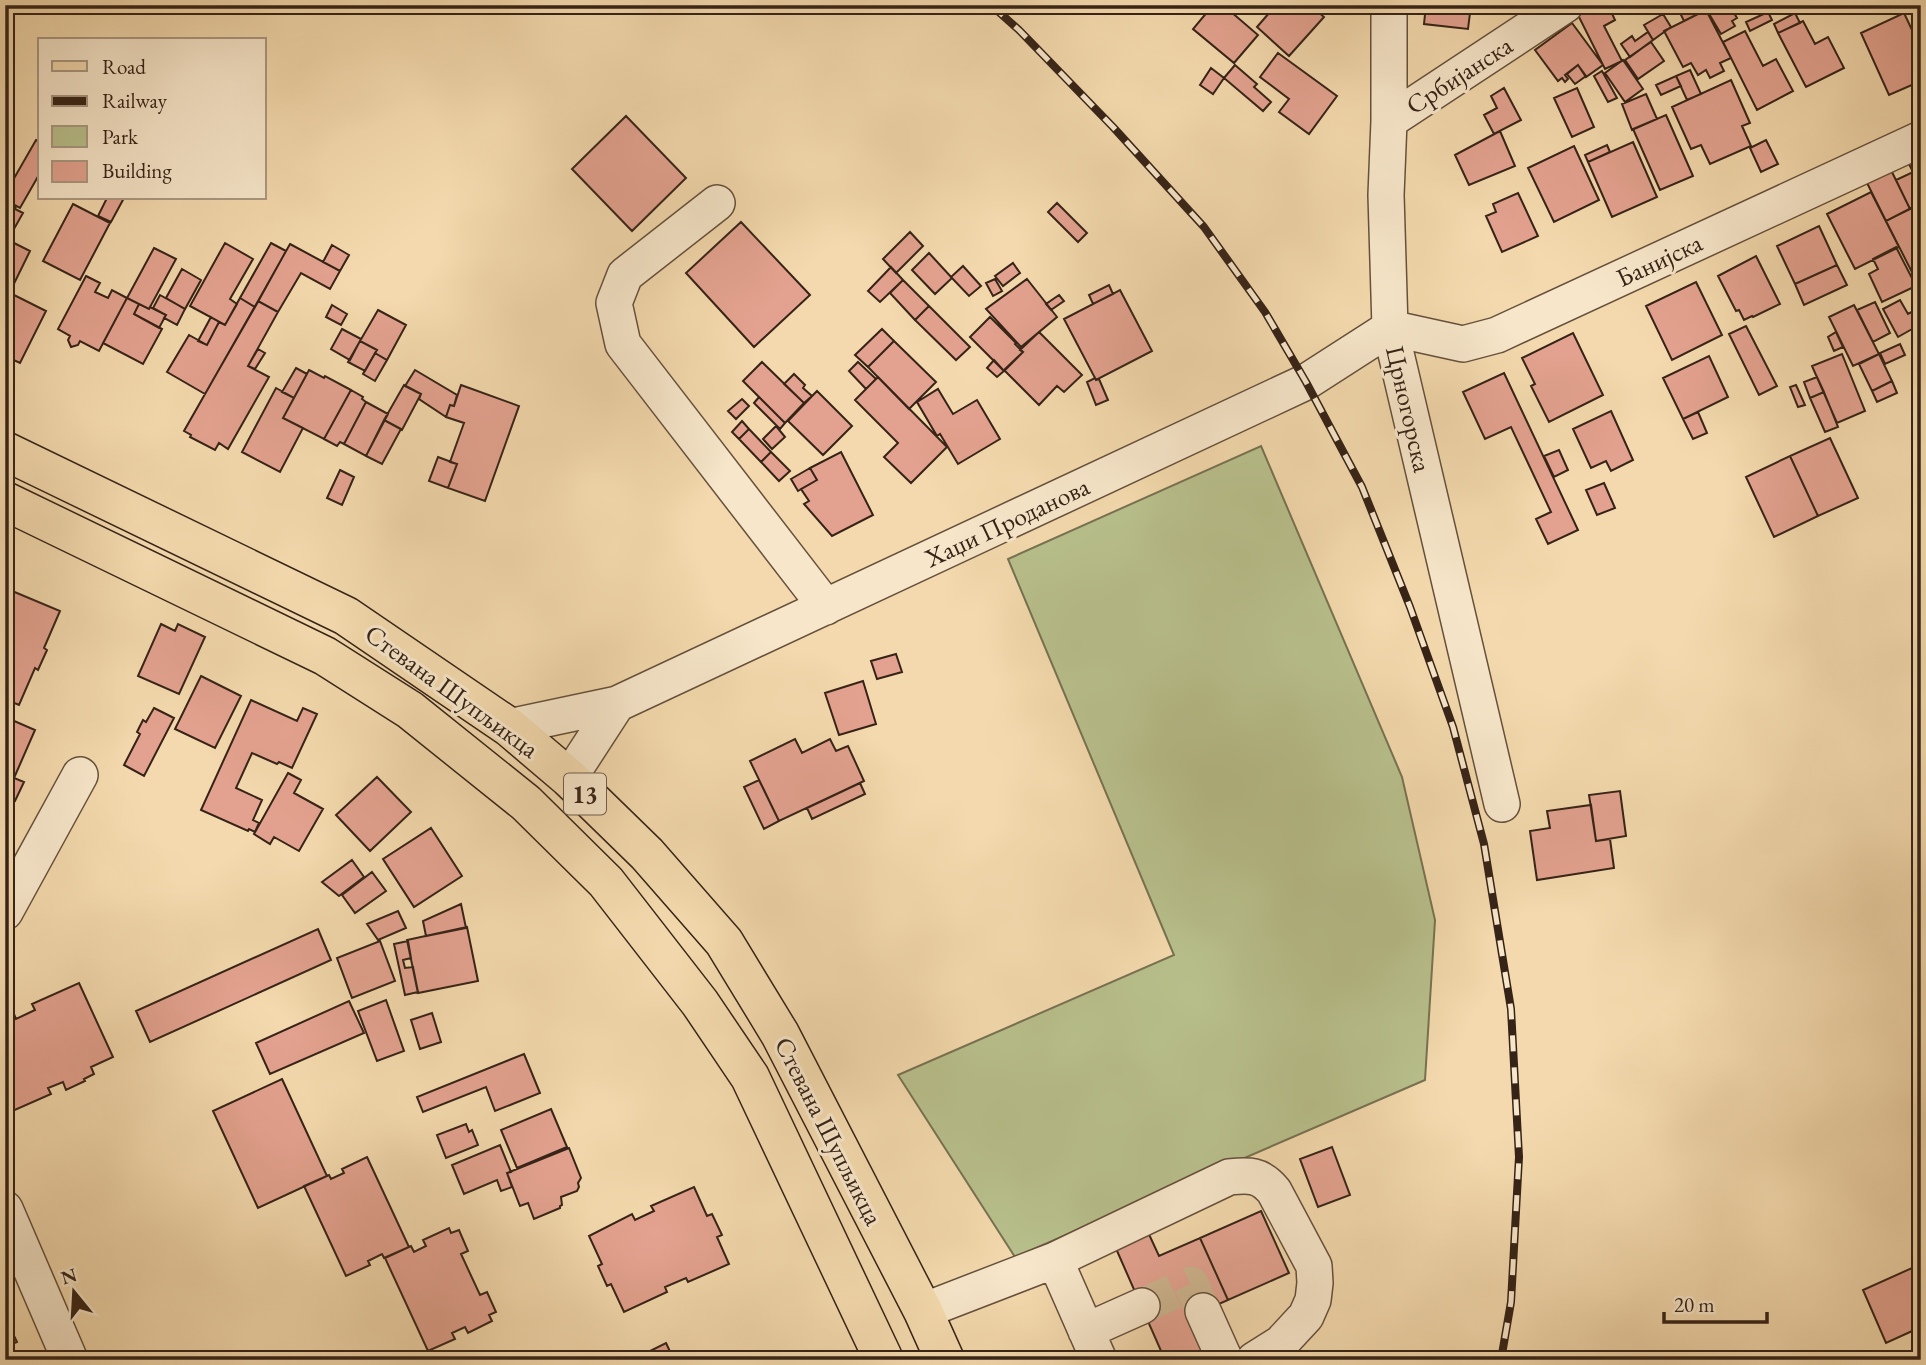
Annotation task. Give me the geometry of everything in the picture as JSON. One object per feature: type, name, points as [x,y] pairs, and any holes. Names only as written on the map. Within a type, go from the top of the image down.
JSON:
[{"type":"main road","name":"Стевана Шупљикца","points":[[5,451],[346,616],[509,727],[569,778],[647,855],[724,942],[779,1034],[923,1311],[945,1360]]},
{"type":"main road","name":"Стевана Шупљикца","points":[[5,501],[325,656],[410,709],[526,803],[606,882],[700,1003],[750,1077],[884,1360]]},
{"type":"street","name":"Црногорска","points":[[1389,5],[1386,195],[1390,328],[1502,804]]},
{"type":"street","name":"Србијанска","points":[[1389,121],[1565,5]]},
{"type":"street","name":"Банијска","points":[[1390,328],[1463,344],[1497,335],[1921,139]]},
{"type":"street","points":[[717,203],[625,275],[614,303],[624,344],[826,607]]},
{"type":"street","name":"Хаџи Проданова","points":[[509,727],[617,704],[1306,382],[1390,328]]},
{"type":"street","points":[[569,778],[617,704]]},
{"type":"street","points":[[5,912],[80,775]]},
{"type":"street","points":[[923,1311],[1055,1260],[1229,1177],[1250,1175],[1266,1181],[1274,1191],[1314,1266],[1315,1283],[1313,1300],[1306,1316],[1281,1343],[1254,1360]]},
{"type":"street","points":[[5,1209],[70,1360]]},
{"type":"street","points":[[1055,1260],[1093,1345],[1142,1306]]},
{"type":"street","points":[[1203,1311],[1225,1360]]},
{"type":"green space","points":[[1261,446],[1402,777],[1435,920],[1425,1080],[1015,1257],[898,1075],[1174,955],[1008,559]]},
{"type":"building","points":[[1213,5],[1223,5],[1258,35],[1234,63],[1193,29]]},
{"type":"building","points":[[1276,5],[1310,5],[1324,17],[1289,56],[1257,27]]},
{"type":"building","points":[[1426,5],[1471,5],[1468,29],[1424,24]]},
{"type":"building","points":[[1584,5],[1608,5],[1615,20],[1604,26],[1622,61],[1605,69],[1575,9]]},
{"type":"building","points":[[1676,5],[1703,5],[1706,10],[1684,21]]},
{"type":"building","points":[[1729,5],[1737,18],[1732,21],[1735,26],[1721,34],[1705,7]]},
{"type":"building","points":[[1706,10],[1731,58],[1720,63],[1724,71],[1710,78],[1706,70],[1698,75],[1691,63],[1683,67],[1664,31]]},
{"type":"building","points":[[1768,12],[1772,20],[1750,31],[1746,22]]},
{"type":"building","points":[[1795,13],[1800,23],[1778,33],[1774,24]]},
{"type":"building","points":[[1904,13],[1921,49],[1921,81],[1889,95],[1861,33]]},
{"type":"building","points":[[1663,14],[1671,27],[1653,40],[1644,25]]},
{"type":"building","points":[[1803,21],[1815,44],[1828,37],[1844,68],[1806,87],[1778,33]]},
{"type":"building","points":[[1572,23],[1603,65],[1586,77],[1578,65],[1565,75],[1568,79],[1565,82],[1562,78],[1558,81],[1535,50]]},
{"type":"building","points":[[1745,31],[1763,66],[1776,59],[1793,91],[1757,110],[1723,42]]},
{"type":"building","points":[[1648,32],[1653,40],[1630,57],[1621,44],[1632,36],[1635,41]]},
{"type":"building","points":[[1651,42],[1664,61],[1638,79],[1625,60]]},
{"type":"building","points":[[1278,53],[1337,96],[1309,134],[1279,112],[1289,99],[1260,77]]},
{"type":"building","points":[[1623,60],[1643,89],[1625,102],[1605,73]]},
{"type":"building","points":[[1235,65],[1257,84],[1254,87],[1271,102],[1263,111],[1224,78]]},
{"type":"building","points":[[1578,65],[1586,76],[1575,84],[1567,74]]},
{"type":"building","points":[[1211,68],[1224,78],[1213,94],[1200,85]]},
{"type":"building","points":[[1690,70],[1701,94],[1687,100],[1676,76]]},
{"type":"building","points":[[1602,71],[1617,98],[1608,102],[1594,76]]},
{"type":"building","points":[[1676,76],[1681,86],[1661,95],[1656,85]]},
{"type":"building","points":[[1731,80],[1750,123],[1742,126],[1751,146],[1710,164],[1701,145],[1691,149],[1672,107]]},
{"type":"building","points":[[1504,88],[1521,120],[1494,134],[1484,115],[1497,108],[1491,96]]},
{"type":"building","points":[[1577,88],[1594,127],[1572,137],[1554,98]]},
{"type":"building","points":[[1646,94],[1657,119],[1632,130],[1622,104]]},
{"type":"building","points":[[1666,115],[1693,176],[1660,190],[1633,129]]},
{"type":"building","points":[[626,116],[686,178],[632,231],[572,169]]},
{"type":"building","points":[[1500,131],[1515,166],[1469,185],[1455,155]]},
{"type":"building","points":[[36,140],[38,141],[38,176],[20,208],[5,200],[5,194]]},
{"type":"building","points":[[1766,140],[1778,164],[1761,172],[1750,148]]},
{"type":"building","points":[[1633,142],[1657,197],[1612,217],[1588,162]]},
{"type":"building","points":[[1607,145],[1610,152],[1588,162],[1585,155]]},
{"type":"building","points":[[1574,146],[1599,200],[1554,222],[1528,168]]},
{"type":"building","points":[[1921,156],[1921,188],[1908,162]]},
{"type":"building","points":[[1891,170],[1910,209],[1886,221],[1867,183]]},
{"type":"building","points":[[1913,172],[1921,188],[1921,203],[1910,209],[1896,180]]},
{"type":"building","points":[[1871,192],[1899,247],[1855,269],[1827,214]]},
{"type":"building","points":[[1518,193],[1538,236],[1502,252],[1486,216],[1496,212],[1493,204]]},
{"type":"building","points":[[5,200],[23,213],[14,229],[5,224]]},
{"type":"building","points":[[106,200],[123,200],[111,222],[98,216]]},
{"type":"building","points":[[1057,203],[1087,233],[1078,242],[1048,212]]},
{"type":"building","points":[[1921,203],[1921,290],[1886,221]]},
{"type":"building","points":[[73,204],[110,223],[80,280],[43,261]]},
{"type":"building","points":[[741,222],[810,295],[754,347],[686,273]]},
{"type":"building","points":[[1819,226],[1837,265],[1795,284],[1777,246]]},
{"type":"building","points":[[910,232],[923,246],[896,273],[883,259]]},
{"type":"building","points":[[8,240],[30,251],[5,302],[5,247]]},
{"type":"building","points":[[225,243],[253,259],[230,299],[237,304],[225,325],[190,306]]},
{"type":"building","points":[[271,243],[286,251],[255,307],[240,298]]},
{"type":"building","points":[[290,244],[340,271],[330,289],[301,273],[278,312],[258,301]]},
{"type":"building","points":[[332,245],[349,255],[340,271],[323,262]]},
{"type":"building","points":[[1896,247],[1916,286],[1882,302],[1869,274],[1878,269],[1873,259]]},
{"type":"building","points":[[154,248],[176,259],[149,309],[127,298]]},
{"type":"building","points":[[929,253],[952,278],[935,294],[912,270]]},
{"type":"building","points":[[1756,256],[1780,304],[1744,320],[1739,310],[1736,311],[1718,276]]},
{"type":"building","points":[[1013,263],[1020,273],[1003,286],[995,276]]},
{"type":"building","points":[[1837,265],[1847,285],[1804,305],[1795,284]]},
{"type":"building","points":[[963,266],[981,286],[969,296],[951,277]]},
{"type":"building","points":[[891,267],[903,280],[880,302],[868,291]]},
{"type":"building","points":[[182,269],[201,280],[185,309],[166,298]]},
{"type":"building","points":[[86,276],[100,283],[95,292],[108,298],[112,290],[127,298],[99,351],[80,341],[78,345],[71,347],[68,340],[70,336],[58,329]]},
{"type":"building","points":[[995,279],[1002,291],[993,296],[986,283]]},
{"type":"building","points":[[1027,279],[1057,317],[1021,347],[986,309]]},
{"type":"building","points":[[903,280],[929,306],[915,320],[890,293]]},
{"type":"building","points":[[1696,282],[1722,335],[1672,360],[1646,306]]},
{"type":"building","points":[[1109,285],[1113,294],[1093,304],[1089,295]]},
{"type":"building","points":[[1120,290],[1152,351],[1096,380],[1064,319]]},
{"type":"building","points":[[10,293],[46,311],[20,363],[5,356],[5,302]]},
{"type":"building","points":[[160,295],[185,309],[177,325],[153,308]]},
{"type":"building","points":[[1059,295],[1064,301],[1051,310],[1046,304]]},
{"type":"building","points":[[127,298],[139,304],[134,314],[162,329],[143,364],[103,343]]},
{"type":"building","points":[[240,298],[255,307],[205,394],[167,372],[189,335],[207,345],[219,322],[225,325]]},
{"type":"building","points":[[1900,300],[1908,314],[1921,307],[1921,324],[1898,337],[1883,309]]},
{"type":"building","points":[[258,301],[278,312],[248,366],[269,377],[228,449],[219,443],[215,450],[184,431]]},
{"type":"building","points":[[1875,302],[1890,333],[1873,342],[1857,310]]},
{"type":"building","points":[[139,304],[166,315],[159,328],[134,314]]},
{"type":"building","points":[[332,305],[347,314],[341,325],[326,317]]},
{"type":"building","points":[[1854,305],[1879,354],[1853,366],[1829,317]]},
{"type":"building","points":[[929,306],[970,347],[956,360],[915,320]]},
{"type":"building","points":[[378,310],[406,325],[387,360],[375,353],[377,350],[360,341]]},
{"type":"building","points":[[211,317],[219,322],[207,345],[198,341]]},
{"type":"building","points":[[990,317],[1023,352],[1004,371],[970,337]]},
{"type":"building","points":[[1746,326],[1777,386],[1759,395],[1729,334]]},
{"type":"building","points":[[342,329],[361,339],[350,360],[331,349]]},
{"type":"building","points":[[882,329],[894,341],[868,367],[855,355]]},
{"type":"building","points":[[1039,332],[1082,375],[1064,392],[1057,386],[1039,405],[1004,370]]},
{"type":"building","points":[[1836,332],[1843,347],[1834,351],[1828,337]]},
{"type":"building","points":[[1573,333],[1603,395],[1549,422],[1531,386],[1535,384],[1522,358]]},
{"type":"building","points":[[360,341],[377,350],[365,371],[348,362]]},
{"type":"building","points":[[894,341],[936,382],[909,409],[868,367]]},
{"type":"building","points":[[1900,344],[1905,355],[1885,364],[1880,353]]},
{"type":"building","points":[[258,349],[265,353],[255,369],[248,366]]},
{"type":"building","points":[[375,353],[387,360],[375,381],[363,374]]},
{"type":"building","points":[[1842,354],[1865,411],[1837,423],[1812,366]]},
{"type":"building","points":[[1879,354],[1892,381],[1872,391],[1859,364]]},
{"type":"building","points":[[1709,356],[1728,397],[1683,419],[1663,378]]},
{"type":"building","points":[[994,360],[1004,371],[997,377],[987,368]]},
{"type":"building","points":[[762,362],[804,403],[785,423],[743,381]]},
{"type":"building","points":[[858,362],[876,379],[866,389],[849,371]]},
{"type":"building","points":[[296,368],[307,374],[294,398],[282,392]]},
{"type":"building","points":[[309,370],[351,390],[324,439],[283,418]]},
{"type":"building","points":[[415,370],[457,395],[454,406],[450,405],[446,417],[419,399],[421,394],[405,386]]},
{"type":"building","points":[[1504,373],[1578,530],[1548,544],[1536,519],[1551,512],[1511,427],[1485,439],[1463,392]]},
{"type":"building","points":[[794,374],[812,396],[804,403],[784,384]]},
{"type":"building","points":[[878,377],[947,447],[911,483],[884,457],[898,443],[855,400]]},
{"type":"building","points":[[1817,377],[1824,392],[1810,398],[1804,382]]},
{"type":"building","points":[[1099,379],[1108,400],[1096,405],[1087,382]]},
{"type":"building","points":[[1892,381],[1897,393],[1877,402],[1872,391]]},
{"type":"building","points":[[404,385],[421,394],[402,430],[384,420]]},
{"type":"building","points":[[461,385],[519,406],[485,501],[448,488],[457,464],[450,462],[464,423],[446,417],[450,405],[454,406]]},
{"type":"building","points":[[1796,385],[1805,405],[1798,407],[1790,387]]},
{"type":"building","points":[[276,388],[294,398],[283,418],[303,428],[280,472],[242,452]]},
{"type":"building","points":[[938,389],[953,414],[977,400],[1000,439],[958,464],[917,402]]},
{"type":"building","points":[[351,390],[366,402],[344,444],[340,442],[337,446],[324,439]]},
{"type":"building","points":[[817,391],[852,426],[823,455],[788,421]]},
{"type":"building","points":[[1824,392],[1838,427],[1825,432],[1810,398]]},
{"type":"building","points":[[759,397],[785,423],[780,429],[754,403]]},
{"type":"building","points":[[742,399],[749,406],[736,419],[728,411]]},
{"type":"building","points":[[366,402],[388,414],[366,456],[344,444]]},
{"type":"building","points":[[1611,411],[1633,460],[1611,471],[1606,461],[1591,468],[1573,429]]},
{"type":"building","points":[[1698,412],[1707,433],[1693,439],[1683,419]]},
{"type":"building","points":[[384,420],[401,429],[382,464],[366,456]]},
{"type":"building","points":[[742,421],[749,429],[739,439],[732,432]]},
{"type":"building","points":[[776,426],[785,437],[772,449],[763,439]]},
{"type":"building","points":[[749,429],[771,452],[761,462],[739,439]]},
{"type":"building","points":[[1830,438],[1858,498],[1818,516],[1790,456]]},
{"type":"building","points":[[1559,450],[1568,470],[1554,477],[1544,456]]},
{"type":"building","points":[[771,452],[790,471],[779,481],[761,462]]},
{"type":"building","points":[[841,452],[873,515],[832,536],[804,504],[809,501],[801,489],[817,480],[810,468]]},
{"type":"building","points":[[1790,456],[1818,516],[1774,537],[1746,477]]},
{"type":"building","points":[[438,457],[457,464],[448,488],[429,481]]},
{"type":"building","points":[[810,468],[817,480],[798,491],[791,479]]},
{"type":"building","points":[[340,470],[354,477],[342,505],[327,498]]},
{"type":"building","points":[[1604,483],[1615,508],[1597,515],[1586,490]]},
{"type":"building","points":[[5,588],[60,611],[44,648],[47,650],[38,670],[35,668],[19,705],[5,699]]},
{"type":"building","points":[[161,624],[175,631],[178,624],[205,637],[179,694],[138,676]]},
{"type":"building","points":[[896,654],[902,672],[877,679],[871,661]]},
{"type":"building","points":[[201,676],[241,696],[215,748],[175,729]]},
{"type":"building","points":[[863,681],[876,724],[839,735],[825,693]]},
{"type":"building","points":[[251,700],[297,721],[303,708],[317,714],[292,768],[252,753],[236,788],[262,800],[253,820],[259,823],[255,832],[201,810]]},
{"type":"building","points":[[154,708],[174,718],[144,776],[124,765],[140,734],[137,732],[143,720],[146,722]]},
{"type":"building","points":[[5,717],[35,730],[14,778],[24,782],[15,801],[5,796]]},
{"type":"building","points":[[795,739],[802,753],[830,739],[836,751],[848,746],[864,781],[779,821],[750,761]]},
{"type":"building","points":[[288,773],[301,780],[294,793],[323,809],[299,851],[274,837],[270,844],[254,834]]},
{"type":"building","points":[[377,777],[411,812],[370,851],[336,815]]},
{"type":"building","points":[[759,780],[779,821],[764,829],[744,787]]},
{"type":"building","points":[[860,783],[865,794],[812,819],[807,808]]},
{"type":"building","points":[[1620,791],[1626,836],[1596,841],[1589,795]]},
{"type":"building","points":[[1591,805],[1596,841],[1610,839],[1614,868],[1537,880],[1530,831],[1550,828],[1547,811]]},
{"type":"building","points":[[431,828],[462,876],[414,907],[383,859]]},
{"type":"building","points":[[352,860],[364,877],[339,896],[322,882]]},
{"type":"building","points":[[372,872],[386,891],[355,913],[342,895]]},
{"type":"building","points":[[461,904],[466,928],[426,936],[423,921]]},
{"type":"building","points":[[398,911],[406,928],[378,940],[367,924]]},
{"type":"building","points":[[467,927],[478,981],[418,993],[407,940]]},
{"type":"building","points":[[318,929],[331,960],[150,1042],[136,1011]]},
{"type":"building","points":[[380,941],[395,981],[352,998],[337,958]]},
{"type":"building","points":[[408,941],[411,958],[403,960],[405,968],[413,967],[418,992],[405,995],[394,944]]},
{"type":"building","points":[[79,983],[113,1057],[91,1067],[94,1074],[84,1079],[85,1081],[66,1090],[63,1082],[48,1088],[51,1094],[8,1113],[5,1106],[5,1017],[14,1014],[16,1019],[35,1010],[32,1004]]},
{"type":"building","points":[[386,1000],[404,1051],[377,1061],[358,1011]]},
{"type":"building","points":[[349,1001],[364,1033],[270,1074],[256,1043]]},
{"type":"building","points":[[432,1013],[441,1042],[420,1049],[411,1020]]},
{"type":"building","points":[[524,1054],[540,1093],[495,1111],[486,1087],[423,1112],[417,1097]]},
{"type":"building","points":[[282,1079],[327,1176],[258,1208],[213,1111]]},
{"type":"building","points":[[551,1109],[567,1147],[517,1168],[501,1130]]},
{"type":"building","points":[[466,1124],[469,1132],[472,1130],[478,1145],[446,1158],[437,1135]]},
{"type":"building","points":[[500,1145],[511,1172],[507,1173],[512,1187],[501,1191],[497,1180],[464,1194],[452,1165]]},
{"type":"building","points":[[1332,1147],[1350,1195],[1318,1207],[1300,1159]]},
{"type":"building","points":[[569,1148],[581,1178],[579,1187],[577,1191],[561,1197],[560,1208],[534,1219],[528,1203],[520,1206],[507,1173]]},
{"type":"building","points":[[367,1157],[409,1247],[384,1258],[382,1254],[368,1261],[370,1265],[346,1276],[304,1186],[329,1175],[331,1179],[344,1173],[342,1169]]},
{"type":"building","points":[[694,1187],[707,1216],[712,1214],[722,1235],[717,1237],[729,1264],[688,1282],[686,1278],[665,1287],[667,1292],[624,1312],[611,1284],[607,1286],[598,1266],[602,1264],[589,1236],[632,1214],[635,1220],[654,1211],[651,1206]]},
{"type":"building","points":[[1261,1211],[1289,1273],[1228,1300],[1200,1238]]},
{"type":"building","points":[[449,1228],[451,1233],[459,1230],[468,1251],[461,1254],[480,1295],[487,1292],[496,1312],[489,1315],[492,1321],[468,1333],[465,1327],[452,1333],[455,1339],[428,1351],[385,1258],[411,1246],[414,1252],[426,1246],[423,1240]]},
{"type":"building","points":[[1147,1230],[1159,1256],[1200,1238],[1228,1300],[1187,1318],[1206,1360],[1165,1360],[1114,1244]]},
{"type":"building","points":[[1921,1264],[1921,1327],[1886,1343],[1863,1290]]},
{"type":"building","points":[[5,1317],[17,1342],[5,1347]]},
{"type":"building","points":[[666,1343],[674,1360],[640,1360],[638,1357]]},
{"type":"tunnel","points":[[1142,1306],[1191,1284],[1203,1311]]},
{"type":"railway","points":[[991,5],[1019,30],[1113,127],[1204,227],[1265,312],[1362,487],[1410,607],[1453,727],[1484,844],[1511,1009],[1519,1157],[1511,1302],[1501,1360]]}]
